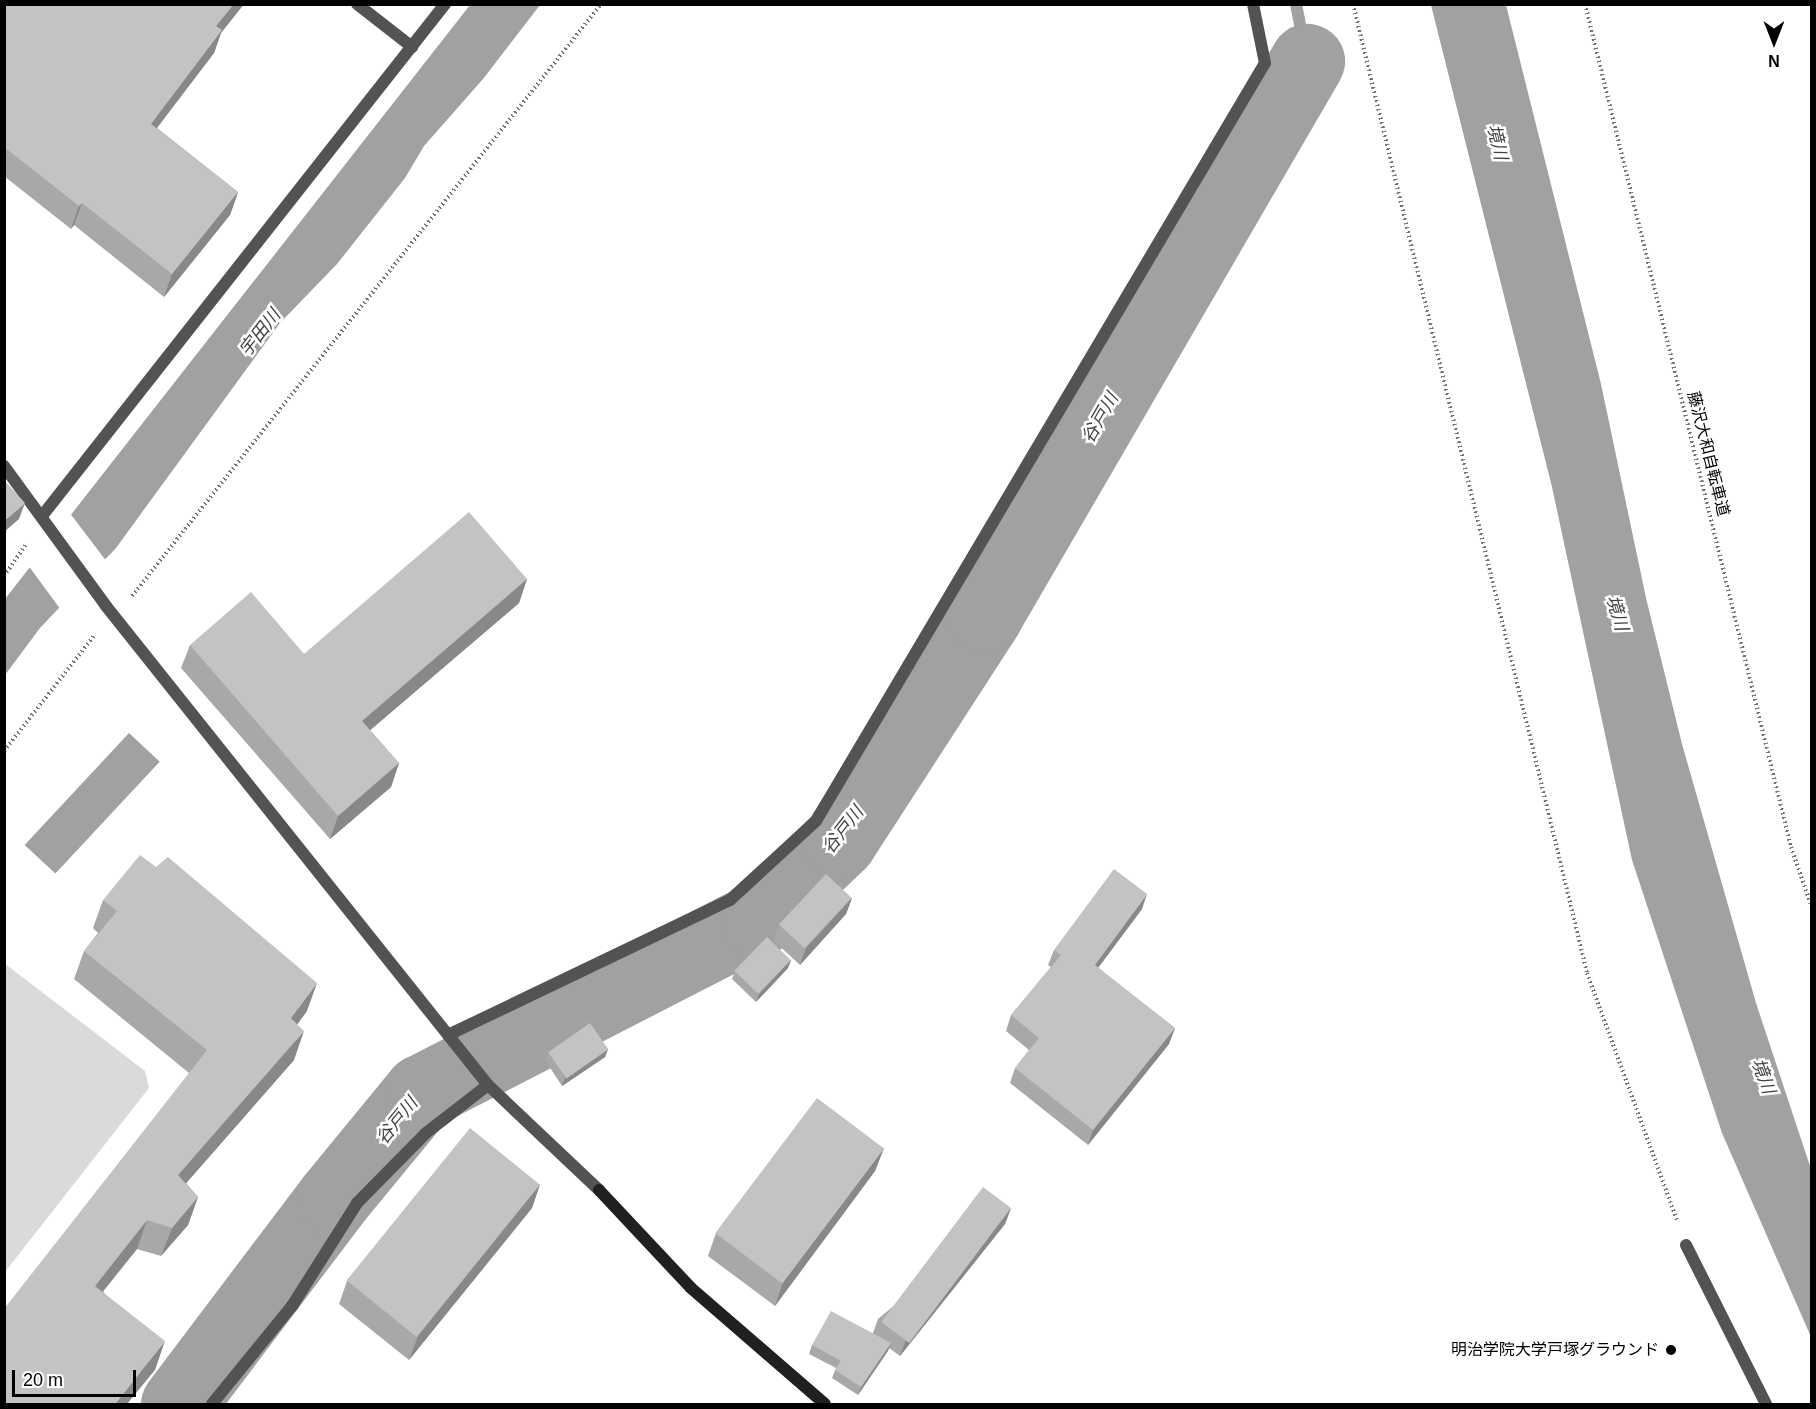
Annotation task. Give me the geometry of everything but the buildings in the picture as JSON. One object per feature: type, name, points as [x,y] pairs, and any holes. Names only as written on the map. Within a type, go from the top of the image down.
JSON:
[{"type":"street","points":[[357,4],[412,47]]},
{"type":"street","points":[[42,516],[445,4]]},
{"type":"street","points":[[448,1035],[730,900],[816,821],[1265,63],[1253,4]]},
{"type":"street","points":[[4,466],[56,532],[106,606],[489,1085],[599,1190],[691,1288],[825,1404]]},
{"type":"street","points":[[212,1404],[292,1306],[357,1203],[426,1133],[489,1085]]},
{"type":"street","points":[[1686,1245],[1766,1404]]},
{"type":"path","points":[[4,751],[90,639],[115,617],[601,4]]},
{"type":"path","points":[[1353,4],[1587,973],[1686,1245]]},
{"type":"path","name":"藤沢大和自転車道","points":[[1585,4],[1791,847],[1812,908]]},
{"type":"path","points":[[4,576],[42,516]]},
{"type":"shaded area","points":[[4,963],[145,1071],[149,1088],[5,1272]]},
{"type":"water","name":"宇田川","points":[[470,5],[540,5],[483,79],[424,146],[405,178],[337,264],[280,323],[116,548],[40,628],[5,675],[5,599]]},
{"type":"water","name":"境川","points":[[1431,5],[1506,5],[1601,384],[1646,598],[1682,744],[1756,1003],[1811,1169],[1811,1337],[1722,1133],[1632,860],[1552,487]]},
{"type":"water","points":[[129,733],[160,762],[55,874],[25,845]]},
{"type":"pier","points":[[69,512],[107,562],[61,610],[28,565]]},
{"type":"waterway","points":[[1296,4],[1307,61]]},
{"type":"waterway","name":"谷戸川","points":[[178,1404],[333,1199],[421,1092],[757,919],[839,841],[985,615],[1307,61]]},
{"type":"place","name":"明治学院大学戸塚グラウンド","points":[[1671,1350]]}]
